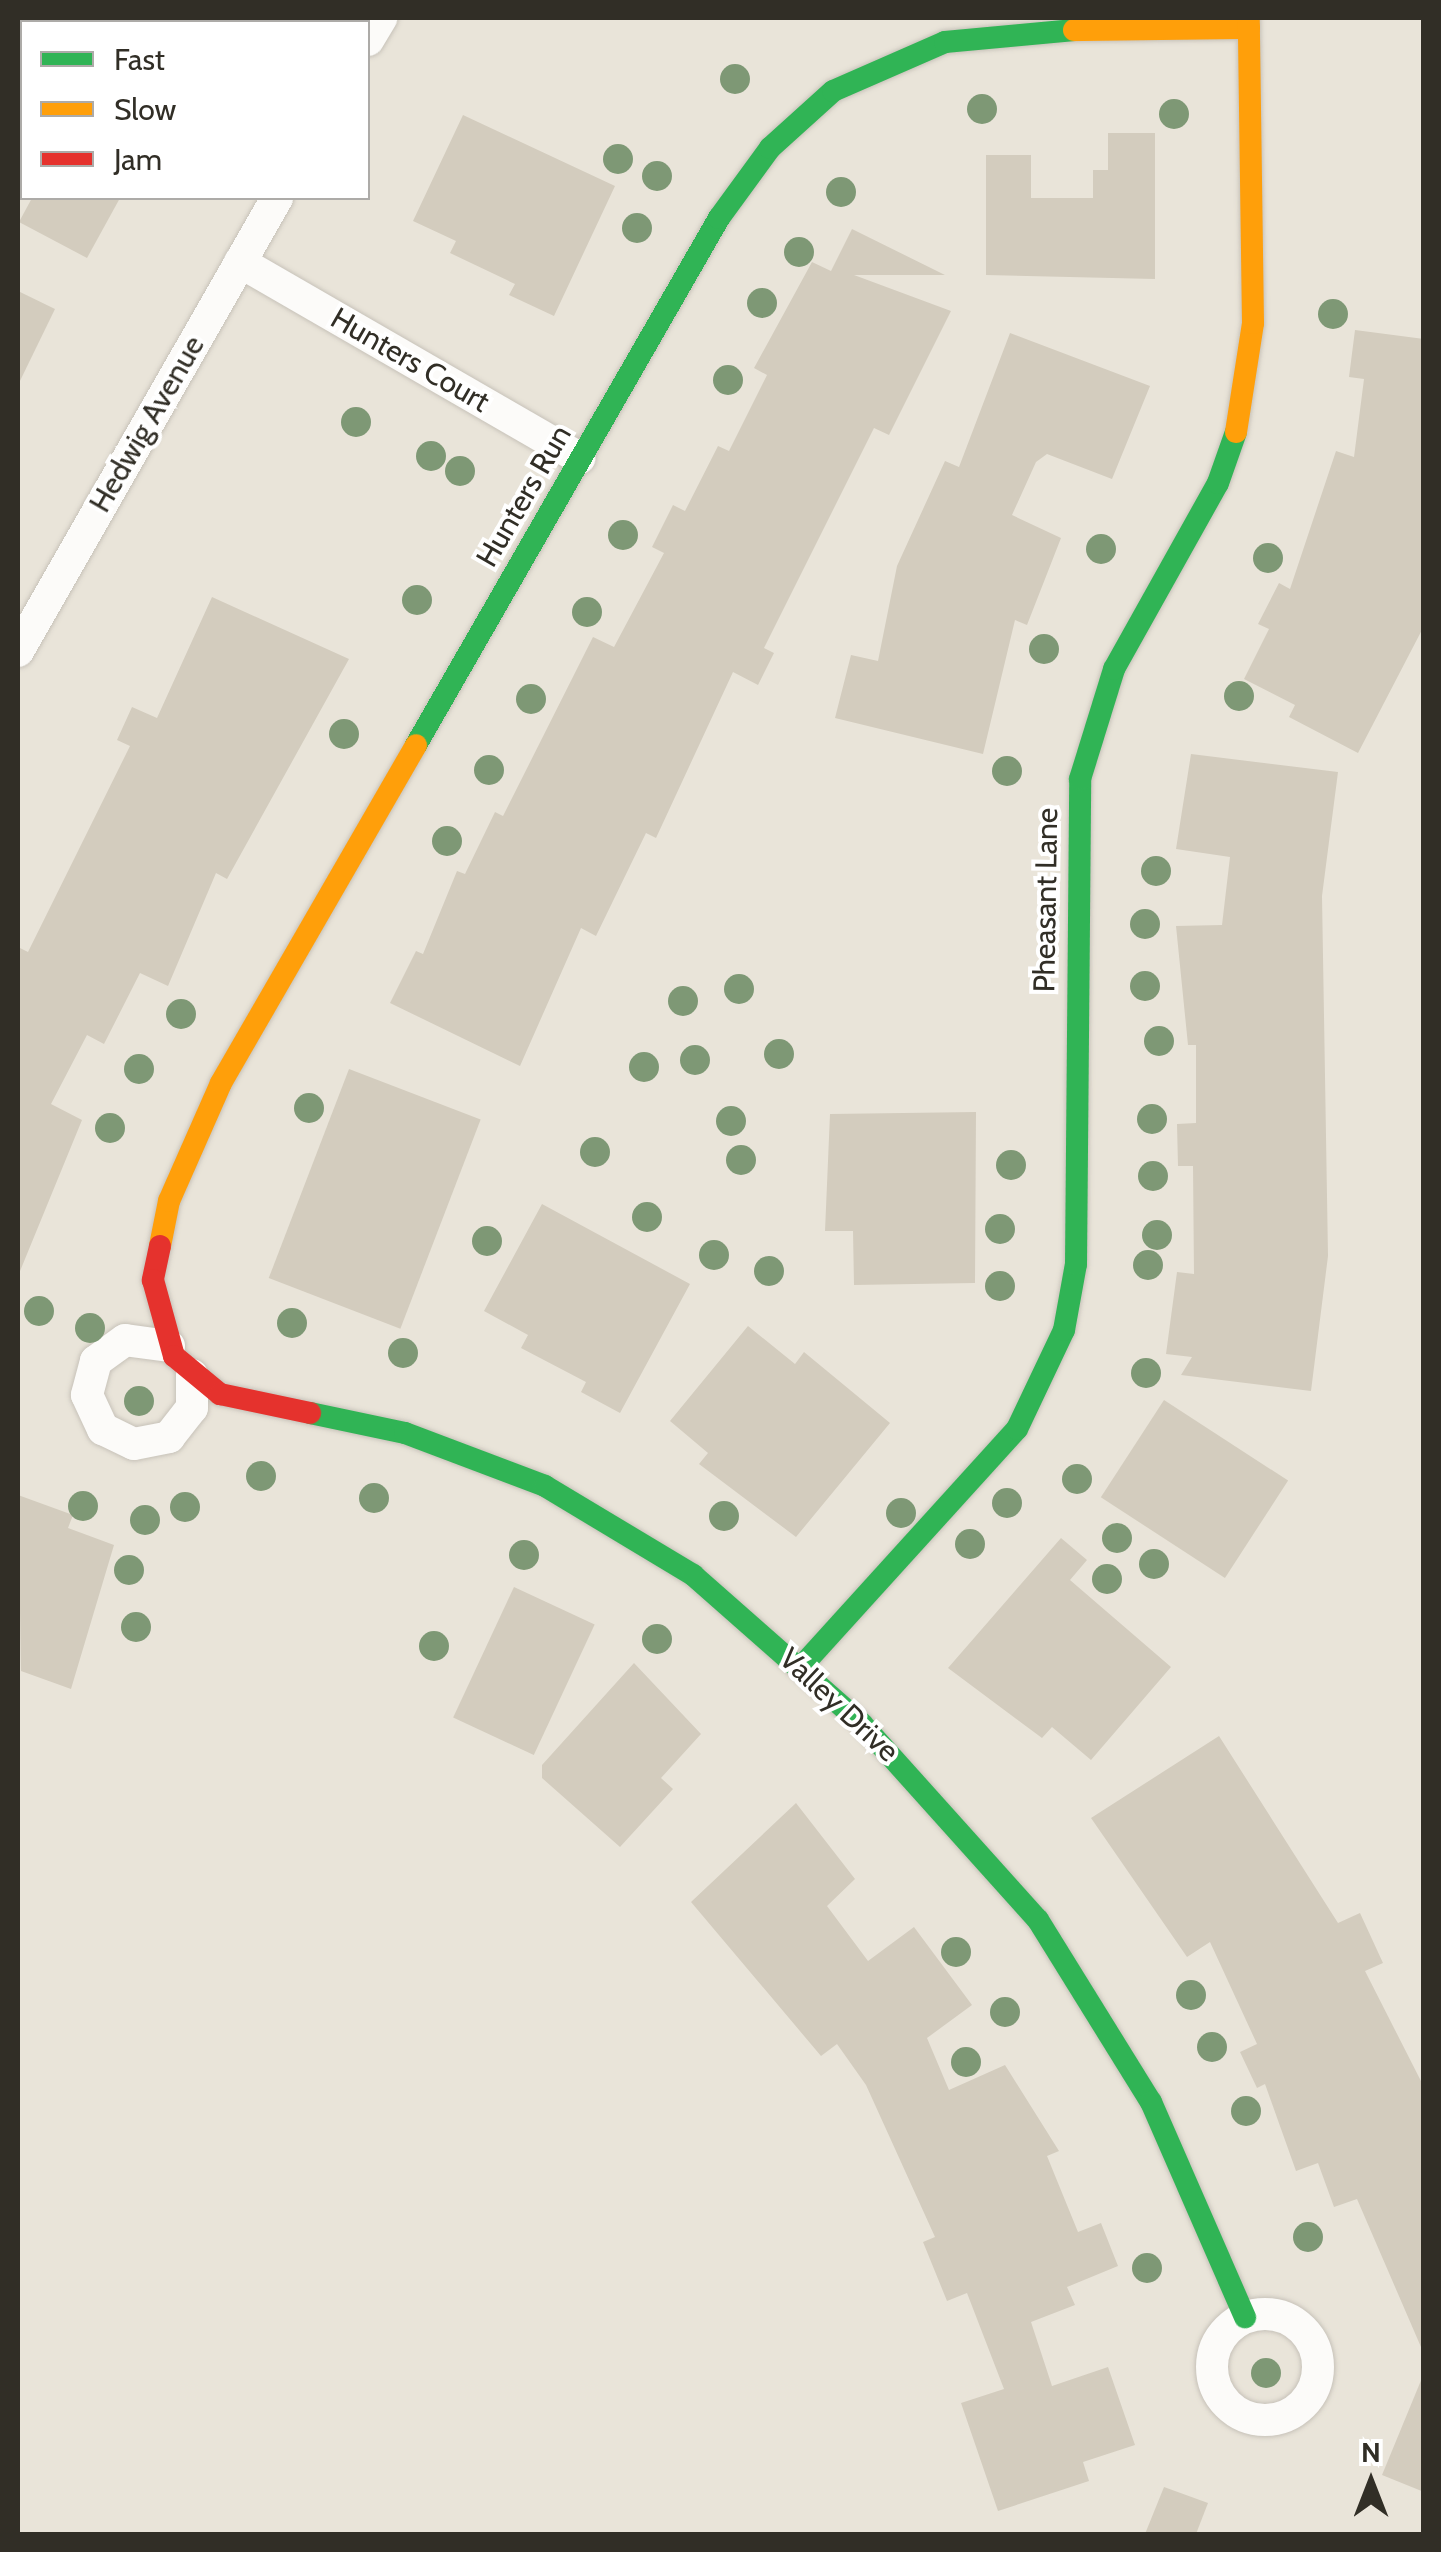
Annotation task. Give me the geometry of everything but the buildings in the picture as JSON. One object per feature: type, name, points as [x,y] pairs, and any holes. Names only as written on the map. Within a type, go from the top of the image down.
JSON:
[{"type":"street","name":"Hunters Run","points":[[169,1346],[153,1280],[169,1202],[200,1122],[744,180],[833,92],[905,54],[981,34],[1249,23]]},
{"type":"street","name":"Pheasant Lane","points":[[801,1667],[1017,1428],[1064,1330],[1076,1264],[1080,779],[1114,669],[1218,483],[1245,406],[1253,323],[1249,23]]},
{"type":"street","name":"Hedwig Avenue","points":[[18,651],[276,200]]},
{"type":"street","name":"Hunters Court","points":[[240,262],[580,458]]},
{"type":"street","points":[[169,1346],[125,1340],[96,1361],[88,1396],[103,1428],[134,1444],[169,1436],[192,1408],[192,1375]]},
{"type":"street","name":"Valley Drive","points":[[169,1346],[192,1375],[220,1394],[405,1432],[545,1486],[693,1576],[801,1667],[917,1779],[1038,1920],[1151,2102],[1245,2318]]},
{"type":"traffic: fast","points":[[416,745],[719,218],[770,148],[833,91],[945,42],[1074,30]]},
{"type":"traffic: fast","points":[[801,1667],[1017,1429],[1064,1330],[1076,1264],[1080,779],[1114,669],[1218,483],[1236,432]]},
{"type":"traffic: fast","points":[[310,1413],[405,1433],[545,1486],[693,1575],[862,1724],[1038,1920],[1151,2102],[1245,2317]]},
{"type":"traffic: slow","points":[[1236,432],[1253,323],[1249,18]]},
{"type":"traffic: slow","points":[[1074,30],[1249,28]]},
{"type":"traffic: slow","points":[[160,1246],[169,1201],[221,1083],[416,745]]},
{"type":"traffic: jam","points":[[160,1246],[153,1280],[174,1356],[220,1394],[310,1413]]}]
